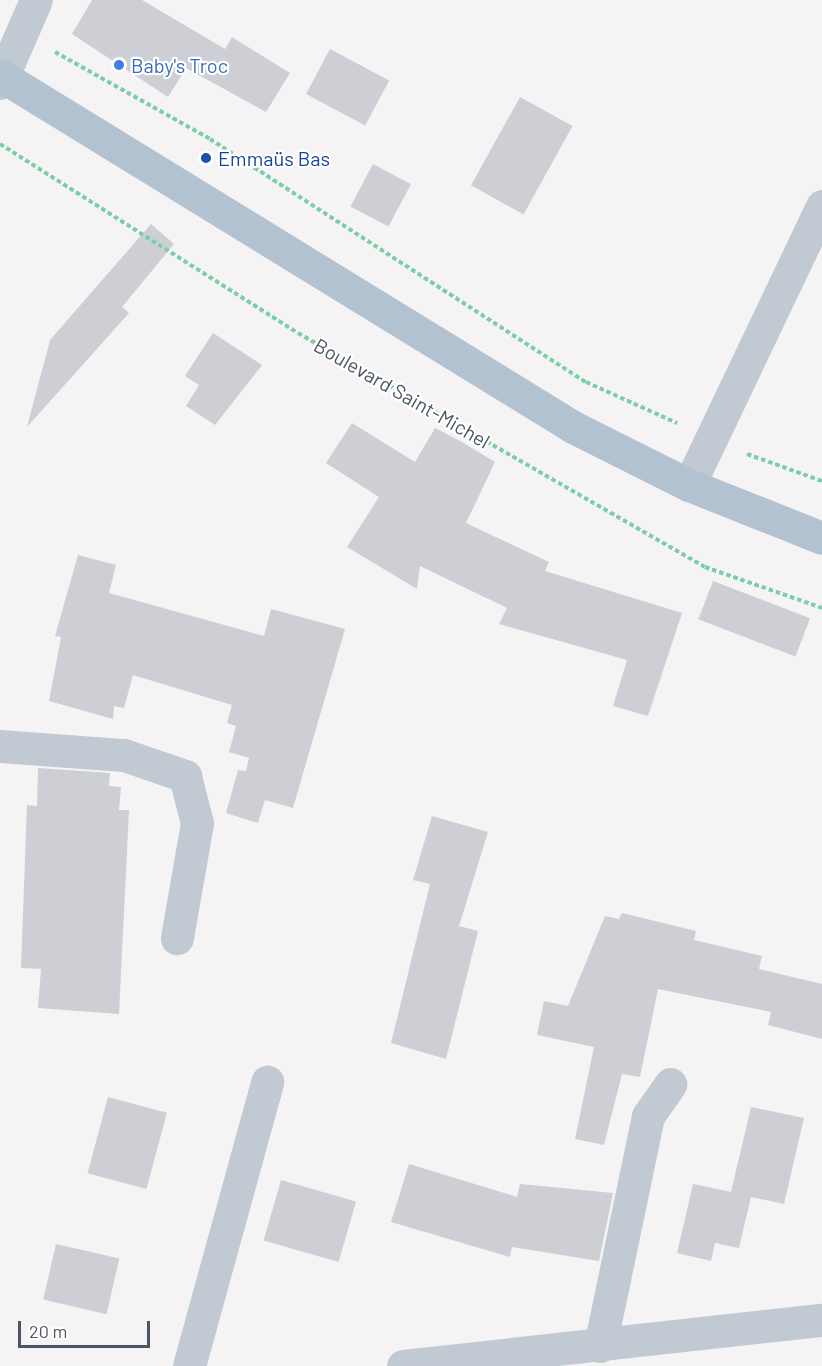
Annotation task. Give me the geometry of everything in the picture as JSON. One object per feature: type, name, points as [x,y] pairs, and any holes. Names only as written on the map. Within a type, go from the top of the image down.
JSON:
[{"type":"main road","points":[[1,78],[499,385],[689,485],[822,538]]},
{"type":"street","points":[[1,78],[36,0]]},
{"type":"street","points":[[689,485],[822,206]]},
{"type":"street","points":[[0,746],[124,755],[185,776],[197,823],[177,938]]},
{"type":"street","points":[[189,1366],[267,1082]]},
{"type":"street","points":[[600,1346],[648,1116],[670,1084]]},
{"type":"street","points":[[403,1366],[822,1320]]},
{"type":"path","points":[[20,32],[210,139],[586,382],[710,438],[822,481]]},
{"type":"path","name":"Boulevard Saint-Michel","points":[[0,144],[298,333],[705,567],[822,608]]},
{"type":"building","points":[[92,0],[142,0],[225,49],[232,37],[290,73],[266,112],[186,68],[168,97],[72,34]]},
{"type":"building","points":[[330,49],[389,80],[365,125],[306,94]]},
{"type":"building","points":[[520,97],[572,126],[524,214],[471,185]]},
{"type":"building","points":[[373,164],[411,184],[388,227],[350,206]]},
{"type":"building","points":[[151,224],[174,244],[122,307],[129,313],[27,427],[50,340]]},
{"type":"building","points":[[213,333],[262,365],[215,425],[186,406],[199,385],[185,376]]},
{"type":"building","points":[[352,423],[415,462],[435,428],[462,442],[495,462],[466,523],[549,562],[545,571],[682,613],[648,716],[613,706],[627,660],[499,624],[507,608],[420,566],[417,589],[347,547],[379,497],[326,463]]},
{"type":"building","points":[[78,555],[116,565],[109,593],[264,636],[271,609],[345,629],[293,808],[265,800],[258,823],[226,813],[238,770],[246,771],[249,758],[229,752],[236,726],[227,723],[232,705],[133,675],[124,708],[114,706],[113,719],[49,701],[61,637],[55,636]]},
{"type":"building","points":[[713,581],[810,618],[795,657],[698,619]]},
{"type":"building","points":[[38,768],[110,773],[109,786],[121,787],[119,810],[129,810],[119,1014],[38,1008],[41,969],[21,968],[27,805],[37,806]]},
{"type":"building","points":[[432,816],[488,832],[459,926],[478,931],[446,1059],[391,1043],[430,884],[413,880]]},
{"type":"building","points":[[622,913],[696,931],[694,940],[762,956],[759,969],[822,984],[822,1039],[768,1025],[771,1012],[658,989],[640,1077],[622,1074],[604,1145],[575,1139],[594,1047],[537,1035],[544,1001],[568,1006],[605,916],[619,919]]},
{"type":"building","points":[[108,1097],[167,1113],[146,1189],[88,1173]]},
{"type":"building","points":[[751,1107],[804,1118],[784,1204],[751,1197],[739,1248],[715,1243],[711,1261],[677,1253],[693,1184],[731,1192]]},
{"type":"building","points":[[409,1164],[517,1197],[520,1184],[613,1193],[599,1261],[512,1247],[510,1257],[391,1222]]},
{"type":"building","points":[[281,1180],[356,1201],[339,1262],[264,1241]]},
{"type":"building","points":[[56,1244],[119,1259],[107,1314],[43,1300]]},
{"type":"place","name":"Baby's Troc","points":[[119,65]]},
{"type":"place","name":"Emmaüs Bas","points":[[206,158]]}]
